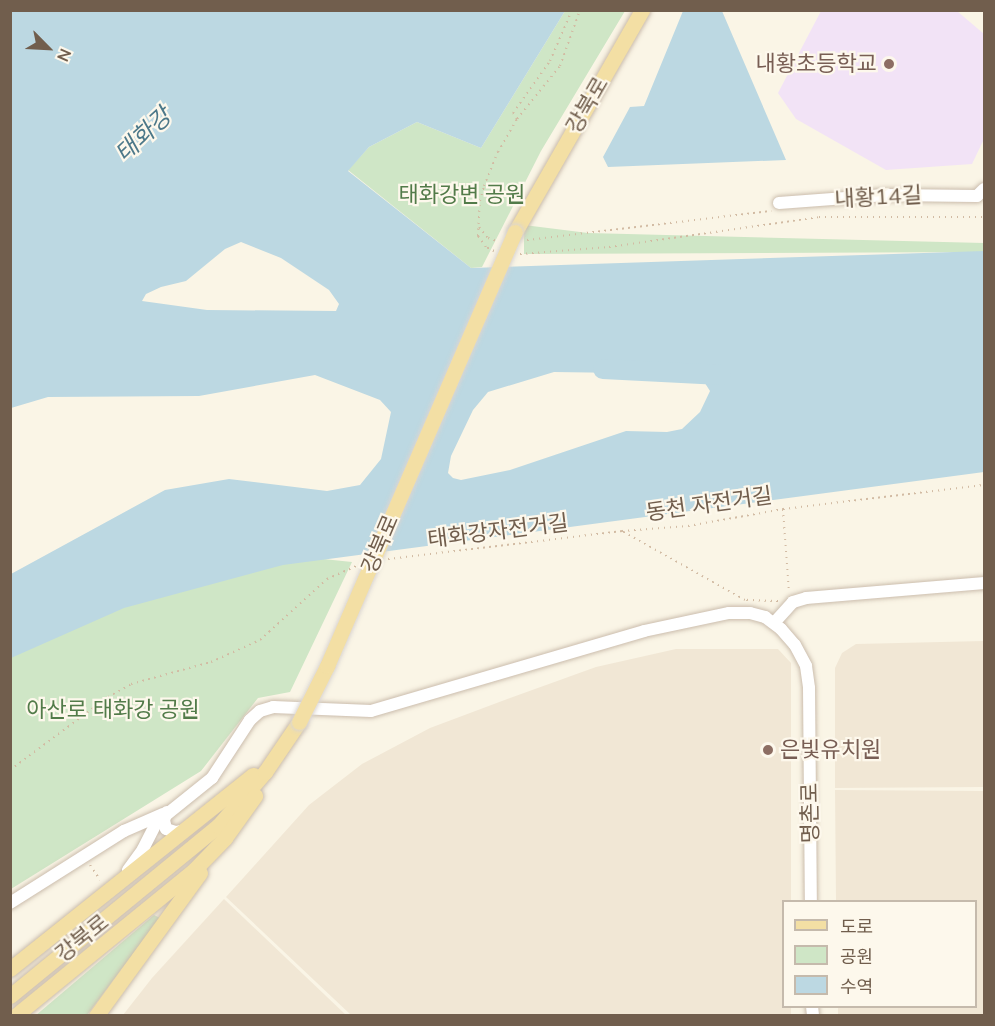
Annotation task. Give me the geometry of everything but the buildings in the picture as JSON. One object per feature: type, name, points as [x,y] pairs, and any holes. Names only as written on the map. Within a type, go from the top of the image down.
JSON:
[{"type":"main road","name":"강북로","points":[[10,996],[218,826],[248,794],[285,744],[299,722],[332,655],[519,236],[642,10]]},
{"type":"main road","points":[[10,969],[239,788],[285,744]]},
{"type":"main road","points":[[96,1016],[250,804],[285,744]]},
{"type":"main road","points":[[15,1016],[179,883],[225,838]]},
{"type":"street","name":"내황14길","points":[[779,204],[886,195],[981,193]]},
{"type":"street","points":[[109,891],[136,860],[156,823],[201,790],[212,778],[250,720],[260,711],[273,707],[371,711],[644,631],[729,613],[750,613],[774,623],[791,601],[806,597],[984,583]]},
{"type":"street","name":"명촌로","points":[[774,623],[795,645],[806,666],[809,688],[811,900]]},
{"type":"street","points":[[167,813],[164,820],[166,829],[176,832],[188,829]]},
{"type":"street","points":[[10,903],[124,831],[167,813]]},
{"type":"path","points":[[517,119],[513,113],[550,61],[572,10]]},
{"type":"path","points":[[496,252],[481,242],[477,225],[484,186],[498,152],[517,119],[560,66],[580,10]]},
{"type":"path","points":[[514,253],[609,247],[819,217],[984,217]]},
{"type":"path","points":[[477,225],[488,238],[501,241]]},
{"type":"path","points":[[519,236],[588,233]]},
{"type":"path","name":"동천 자전거길","points":[[622,531],[688,526],[783,509],[984,485]]},
{"type":"path","points":[[783,509],[791,601]]},
{"type":"path","name":"동천 자전거길","points":[[622,531],[745,600],[791,601]]},
{"type":"path","name":"태화강자전거길","points":[[382,560],[622,531]]},
{"type":"path","points":[[10,770],[108,697],[131,684],[211,662],[260,640],[327,579],[347,567],[359,565]]},
{"type":"shaded area","name":"내황초등학교","points":[[821,11],[957,11],[984,34],[984,139],[972,164],[886,170],[796,119],[778,93]]},
{"type":"shaded area","points":[[984,641],[984,787],[835,788],[835,668],[842,653],[856,644]]},
{"type":"shaded area","points":[[676,649],[778,649],[791,663],[791,900],[782,900],[782,1008],[791,1008],[791,1015],[351,1015],[226,897],[309,805],[362,764],[430,728],[596,667]]},
{"type":"shaded area","points":[[835,790],[984,791],[984,1015],[838,1015],[838,1008],[977,1008],[977,900],[836,900]]},
{"type":"shaded area","points":[[224,899],[346,1015],[123,1015],[152,978]]},
{"type":"green space","name":"태화강변 공원","points":[[565,11],[625,11],[541,151],[482,267],[471,268],[348,170],[369,147],[417,122],[481,148]]},
{"type":"green space","points":[[524,225],[588,233],[984,243],[984,252],[524,254]]},
{"type":"green space","name":"아산로 태화강 공원","points":[[285,555],[352,562],[290,692],[258,698],[201,771],[11,889],[11,649],[104,606]]},
{"type":"green space","points":[[154,915],[160,918],[87,1015],[35,1016]]},
{"type":"water","name":"태화강","points":[[11,11],[565,11],[481,148],[417,122],[369,147],[348,171],[471,268],[984,251],[984,472],[283,565],[124,608],[11,658],[11,574],[165,490],[229,479],[327,491],[360,485],[381,459],[391,412],[380,400],[315,375],[199,396],[48,397],[11,408]],"holes":[[[241,242],[281,258],[329,290],[339,304],[336,311],[207,310],[142,301],[146,294],[161,287],[186,281],[225,249]],[[644,363],[680,364],[701,377],[710,391],[700,412],[682,429],[667,432],[626,431],[510,470],[461,480],[453,478],[448,473],[451,456],[473,410],[488,392],[554,372],[624,373]]]},
{"type":"water","points":[[683,11],[722,11],[786,160],[608,167],[603,157],[630,107],[644,106]]},
{"type":"waterway","points":[[603,369],[721,375]]},
{"type":"place","name":"내황초등학교","points":[[889,64]]},
{"type":"place","name":"은빛유치원","points":[[768,750]]}]
